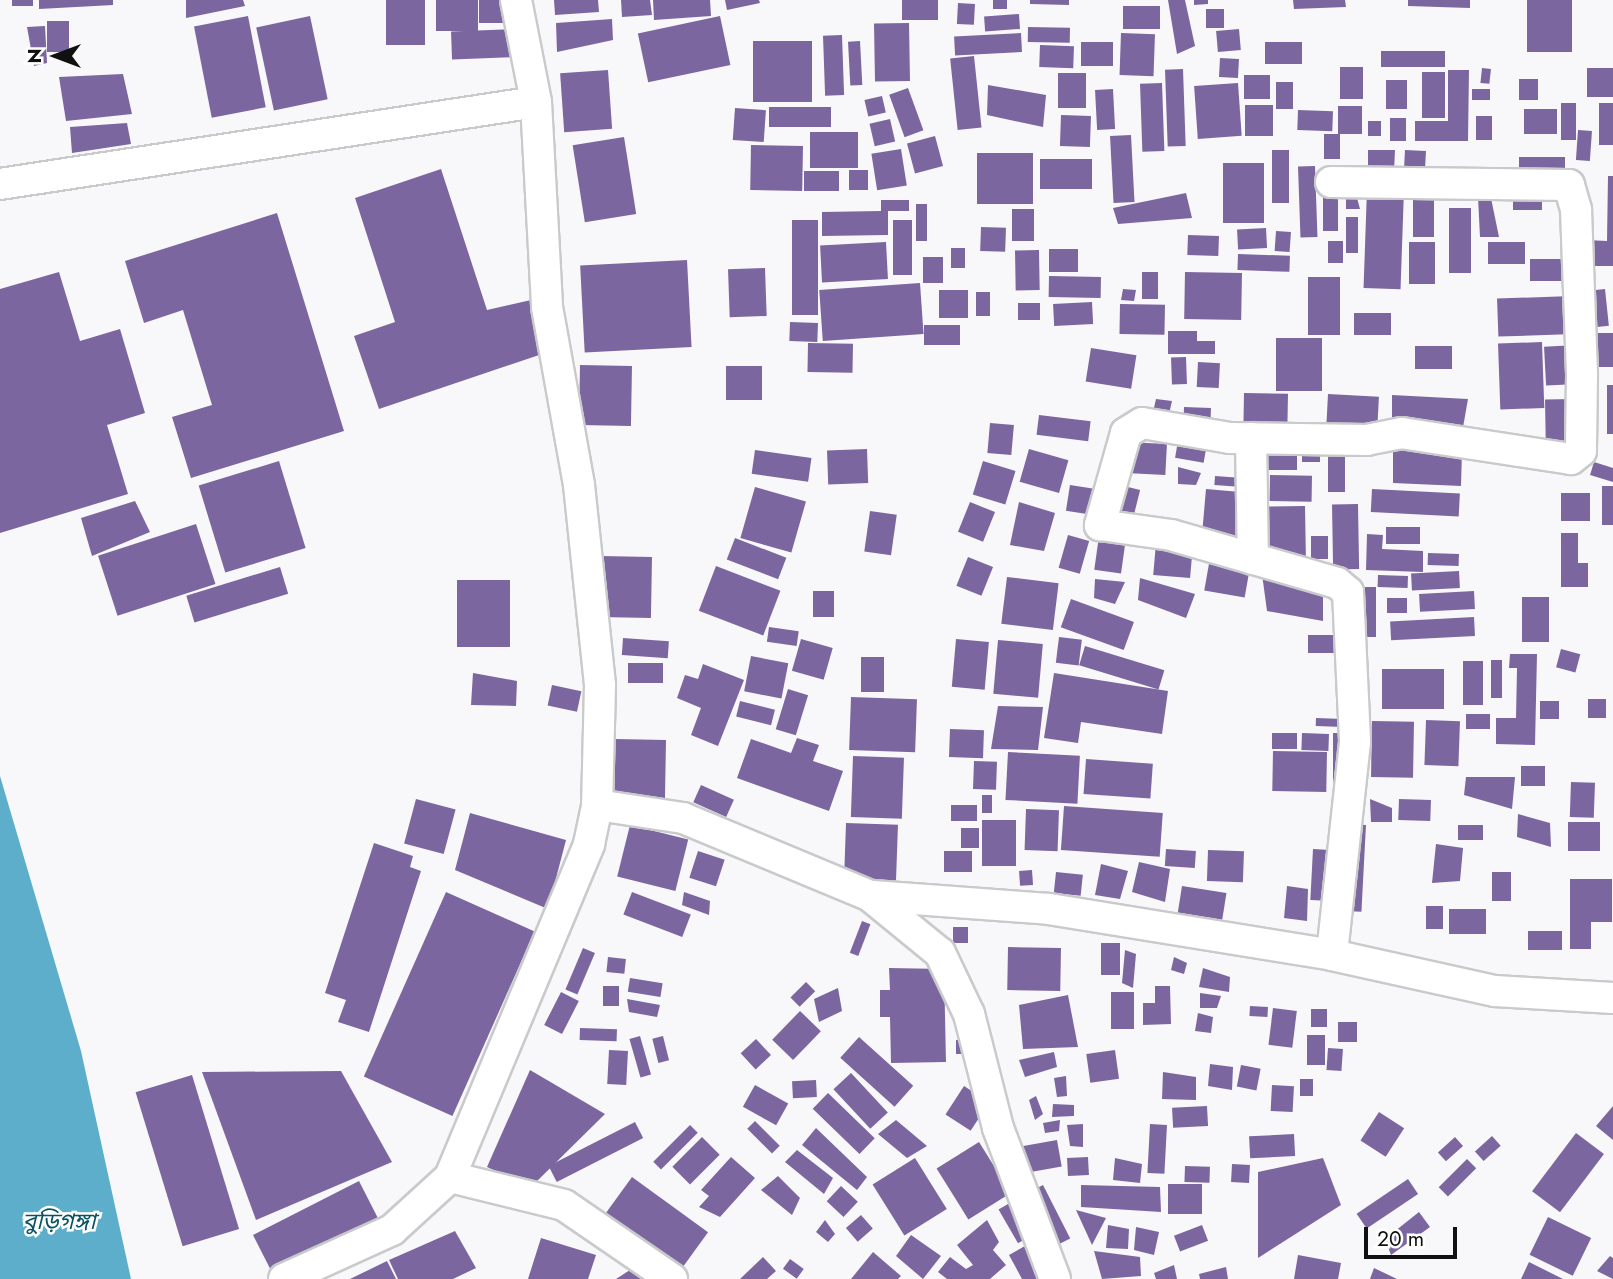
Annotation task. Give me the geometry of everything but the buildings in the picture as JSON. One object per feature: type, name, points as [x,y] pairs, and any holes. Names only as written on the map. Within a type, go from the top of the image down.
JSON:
[{"type":"street","points":[[284,1279],[392,1230],[450,1177],[589,844],[597,805],[600,685],[579,485],[547,307],[536,102],[516,0]]},
{"type":"street","points":[[0,184],[536,102]]},
{"type":"street","points":[[1331,182],[1569,185],[1576,210],[1581,451],[1571,459],[1402,433],[1367,440],[1251,438],[1133,425],[1098,524],[1171,535],[1337,583],[1348,592],[1355,743],[1332,956]]},
{"type":"street","points":[[1251,438],[1253,559]]},
{"type":"street","points":[[597,805],[683,818],[870,896],[940,953],[969,1014],[998,1128],[1055,1279]]},
{"type":"street","points":[[870,896],[1049,909],[1332,956],[1495,991],[1613,998]]},
{"type":"street","points":[[450,1177],[564,1205],[672,1279]]},
{"type":"water","name":"বুড়িগঙ্গা","points":[[0,776],[81,1051],[131,1279],[0,1279]]}]
